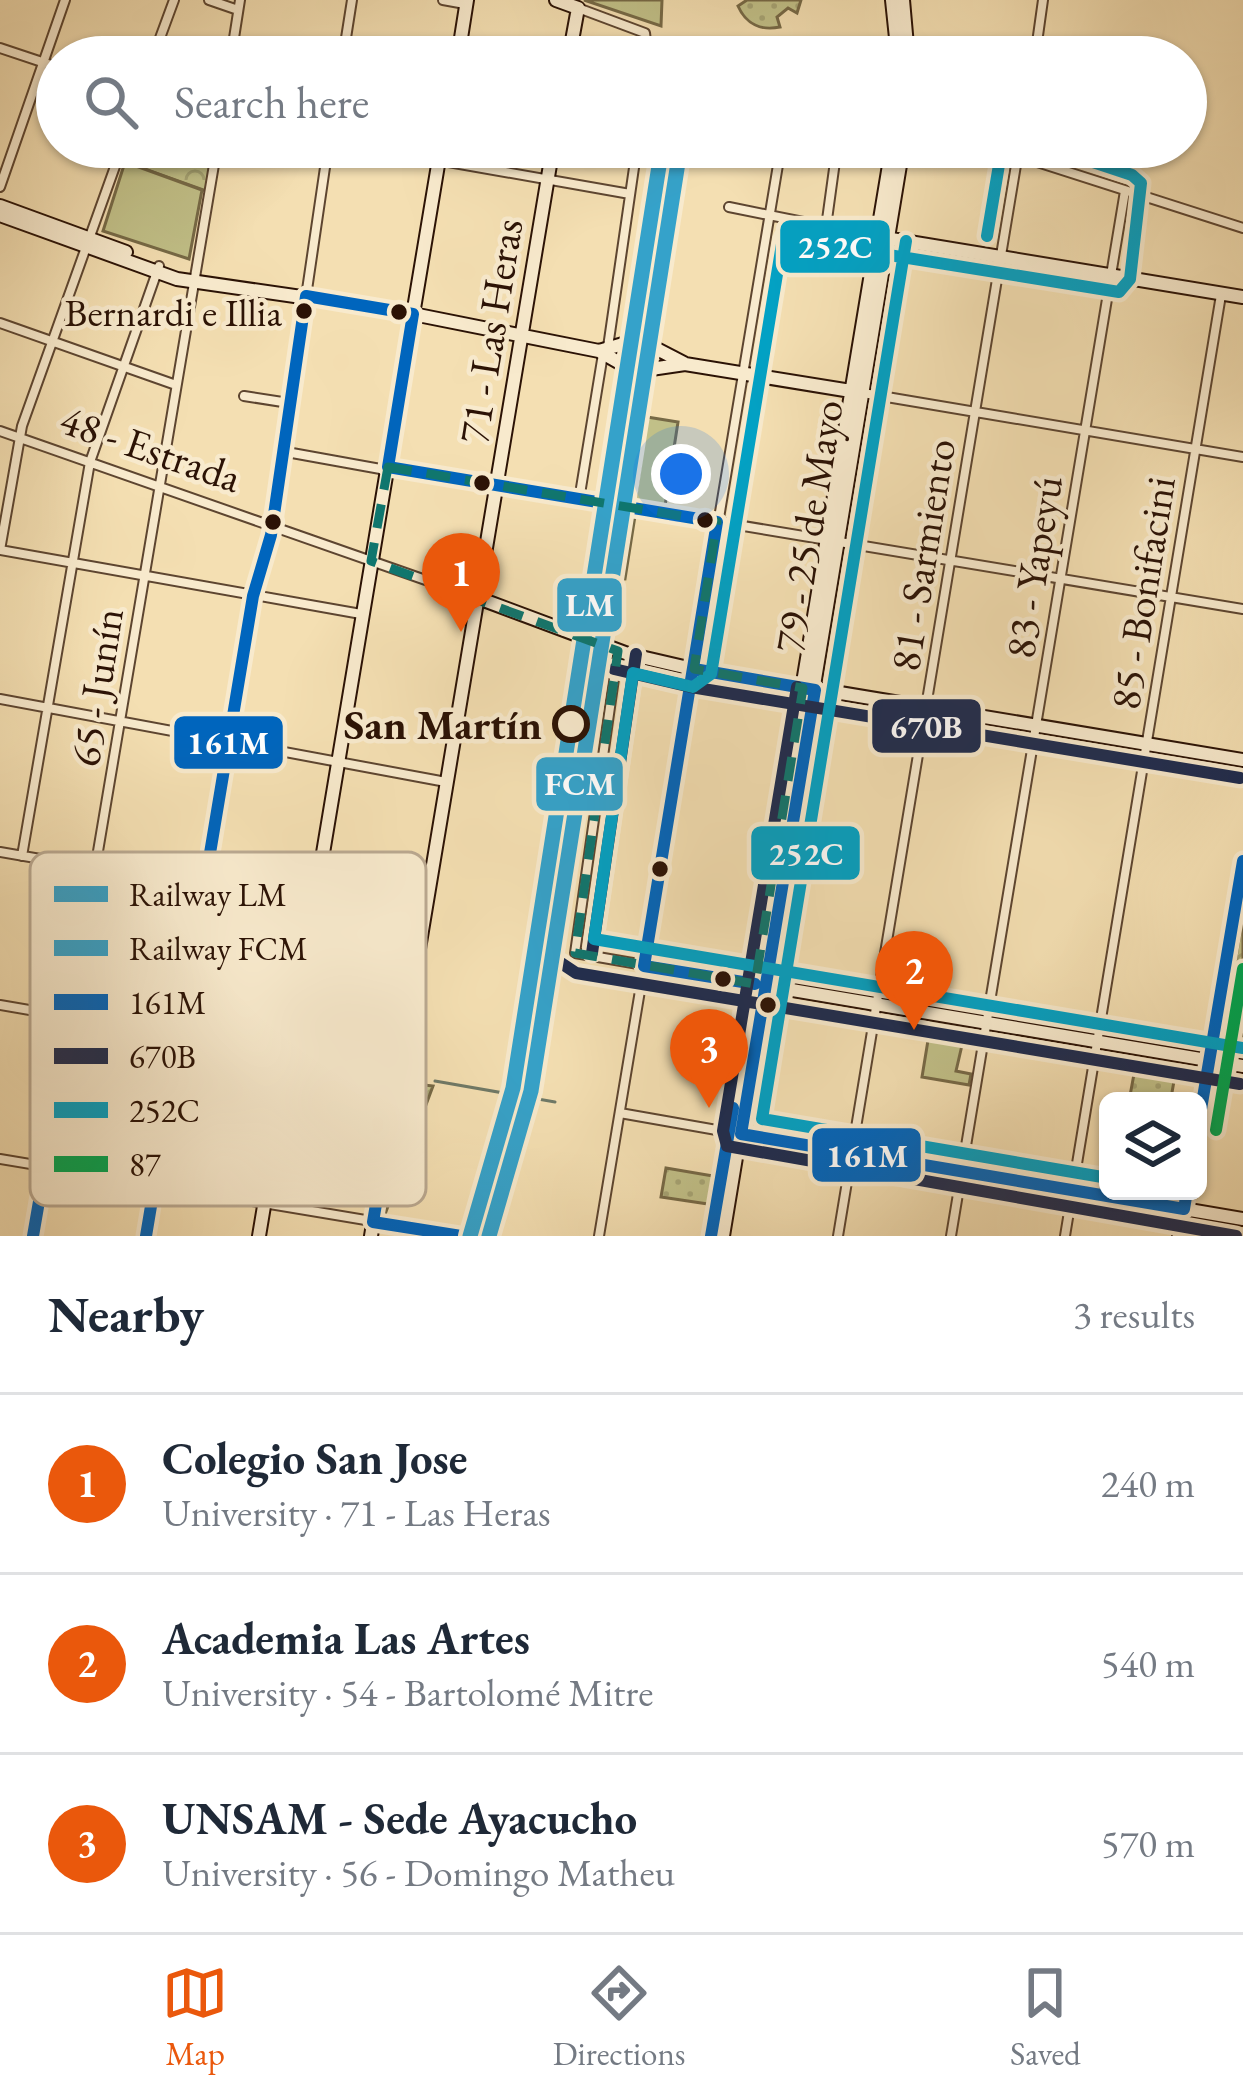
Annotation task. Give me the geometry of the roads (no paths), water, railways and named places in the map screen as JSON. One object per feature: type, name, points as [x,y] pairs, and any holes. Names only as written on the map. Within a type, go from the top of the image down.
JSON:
[{"type":"street","points":[[52,36],[65,0]]},
{"type":"street","points":[[161,36],[174,0]]},
{"type":"street","points":[[209,0],[239,5],[234,36]]},
{"type":"street","points":[[346,36],[352,0]]},
{"type":"street","points":[[443,0],[467,2],[461,36]]},
{"type":"street","points":[[556,0],[643,36]]},
{"type":"street","points":[[892,0],[896,36]]},
{"type":"street","points":[[903,0],[906,36]]},
{"type":"street","points":[[1038,36],[1042,0]]},
{"type":"street","points":[[573,36],[578,8]]},
{"type":"street","points":[[0,48],[36,60]]},
{"type":"street","points":[[0,187],[36,82]]},
{"type":"street","points":[[115,168],[20,437],[0,550],[361,614]]},
{"type":"street","name":"65 - Junín","points":[[99,852],[213,168]]},
{"type":"street","points":[[212,852],[270,525],[325,168]]},
{"type":"street","points":[[323,852],[437,168]]},
{"type":"street","points":[[502,168],[630,194]]},
{"type":"street","name":"71 - Las Heras","points":[[426,901],[550,168]]},
{"type":"street","points":[[579,500],[634,168]]},
{"type":"street","points":[[598,1236],[777,168]]},
{"type":"street","points":[[826,227],[834,168]]},
{"type":"street","name":"79 - 25 de Mayo","points":[[883,238],[890,168]]},
{"type":"street","name":"79 - 25 de Mayo","points":[[735,1133],[898,168]]},
{"type":"street","name":"81 - Sarmiento","points":[[838,1236],[1016,168]]},
{"type":"street","points":[[1062,168],[1243,228]]},
{"type":"street","name":"83 - Yapeyú","points":[[951,1236],[1125,191]]},
{"type":"street","points":[[0,206],[194,279],[603,351],[620,363]]},
{"type":"street","points":[[729,207],[883,238],[1243,297]]},
{"type":"street","points":[[0,215],[89,243]]},
{"type":"street","points":[[22,856],[90,462],[158,269]]},
{"type":"street","name":"85 - Bonifacini","points":[[1065,1236],[1221,295]]},
{"type":"street","points":[[0,323],[176,385]]},
{"type":"street","points":[[603,351],[623,344]]},
{"type":"street","points":[[655,348],[686,364],[1243,457]]},
{"type":"street","points":[[651,369],[686,364]]},
{"type":"street","points":[[244,396],[289,403]]},
{"type":"street","name":"48 - Estrada","points":[[0,430],[618,651],[694,670],[1243,760]]},
{"type":"street","points":[[281,451],[1243,609]]},
{"type":"street","points":[[618,651],[574,950],[579,955],[1243,1066]]},
{"type":"street","points":[[0,699],[446,782]]},
{"type":"street","points":[[0,852],[30,857]]},
{"type":"street","points":[[1204,1092],[1243,861]]},
{"type":"street","points":[[0,1006],[30,1011]]},
{"type":"street","points":[[620,1113],[1243,1219]]},
{"type":"street","points":[[711,1236],[735,1133]]},
{"type":"street","points":[[723,1236],[735,1133]]},
{"type":"street","points":[[0,1159],[30,1164]]},
{"type":"street","points":[[1179,1236],[1186,1200]]},
{"type":"street","name":"65 - Junín","points":[[33,1236],[38,1206]]},
{"type":"street","points":[[146,1236],[151,1206]]},
{"type":"street","points":[[259,1236],[264,1206]]},
{"type":"street","points":[[276,1206],[372,1229],[461,1236]]},
{"type":"waterway","points":[[435,1081],[555,1102]]},
{"type":"tunnel","points":[[623,344],[655,348]]},
{"type":"tunnel","points":[[620,363],[651,369]]},
{"type":"rail line","name":"LM","points":[[470,1236],[513,1088],[659,168]]},
{"type":"rail line","name":"FCM","points":[[489,1236],[531,1091],[677,168]]},
{"type":"place","name":"Bernardi e Illia","points":[[304,311]]},
{"type":"place","name":"Colegio San Jose","points":[[461,632]]},
{"type":"place","name":"San Martín","points":[[571,724]]},
{"type":"place","name":"Academia Las Artes","points":[[914,1030]]},
{"type":"place","name":"UNSAM - Sede Ayacucho","points":[[709,1108]]}]
